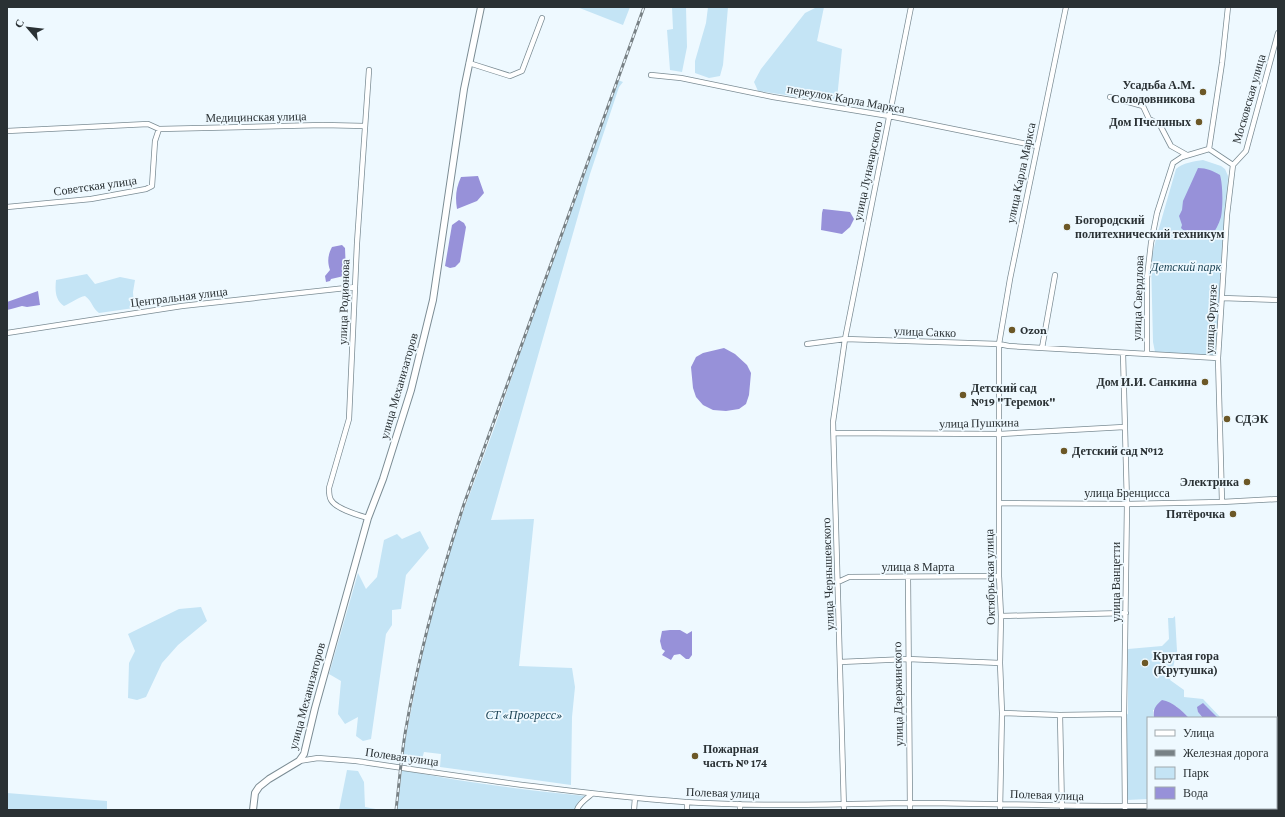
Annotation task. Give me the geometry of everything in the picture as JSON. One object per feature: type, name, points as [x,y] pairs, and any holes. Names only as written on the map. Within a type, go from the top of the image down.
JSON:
[{"type":"street","name":"улица Механизаторов","points":[[299,761],[304,754],[315,708],[368,518],[383,479],[411,390],[432,300],[469,63],[481,7]]},
{"type":"street","name":"улица Луначарского","points":[[845,339],[911,7]]},
{"type":"street","name":"улица Карла Маркса","points":[[999,344],[1010,279],[1066,7]]},
{"type":"street","points":[[1228,7],[1222,63],[1209,149],[1233,165]]},
{"type":"street","points":[[469,63],[510,76],[522,71],[542,18]]},
{"type":"street","name":"Московская улица","points":[[1233,165],[1246,151],[1278,33]]},
{"type":"street","name":"улица Родионова","points":[[368,518],[335,505],[329,496],[349,418],[357,243],[369,70]]},
{"type":"street","name":"переулок Карла Маркса","points":[[651,75],[681,78],[780,98],[889,116],[1037,146]]},
{"type":"street","points":[[1110,96],[1143,106],[1149,119],[1160,125],[1171,146],[1187,155]]},
{"type":"street","name":"Медицинская улица","points":[[7,131],[148,124],[159,129],[365,126]]},
{"type":"street","name":"Советская улица","points":[[7,207],[91,199],[146,189],[152,186],[155,141],[159,129]]},
{"type":"street","name":"улица Свердлова","points":[[1147,354],[1147,278],[1151,243],[1157,213],[1173,163],[1187,155],[1209,149]]},
{"type":"street","name":"улица Фрунзе","points":[[1222,502],[1218,358],[1227,215],[1233,165]]},
{"type":"street","points":[[1042,348],[1055,275]]},
{"type":"street","name":"Центральная улица","points":[[7,334],[53,327],[102,317],[182,306],[355,287]]},
{"type":"street","points":[[1222,298],[1278,300]]},
{"type":"street","name":"улица Сакко","points":[[807,344],[845,339],[999,344],[1042,348],[1218,358]]},
{"type":"street","name":"улица Чернышевского","points":[[844,807],[833,422],[845,339]]},
{"type":"street","name":"Октябрьская улица","points":[[999,344],[999,576],[1002,713],[1000,810]]},
{"type":"street","name":"улица Ванцетти","points":[[1123,353],[1127,504],[1124,714],[1125,808]]},
{"type":"street","name":"улица Пушкина","points":[[834,433],[1000,434],[1124,427]]},
{"type":"street","name":"улица Бренцисса","points":[[1000,503],[1127,504],[1278,499]]},
{"type":"street","name":"улица 8 Марта","points":[[838,582],[849,577],[999,576]]},
{"type":"street","name":"улица Дзержинского","points":[[908,577],[910,810]]},
{"type":"street","points":[[1001,616],[1126,613]]},
{"type":"street","points":[[840,662],[908,659],[1000,662]]},
{"type":"street","points":[[1002,713],[1060,715],[1124,714]]},
{"type":"street","points":[[1060,715],[1062,808]]},
{"type":"street","name":"Полевая улица","points":[[299,761],[318,758],[356,761],[592,794],[687,802],[788,808],[844,807],[910,803],[1000,804],[1062,808],[1125,808],[1147,806]]},
{"type":"street","points":[[252,810],[255,793],[262,783],[299,761]]},
{"type":"street","points":[[578,810],[578,807],[582,801],[592,794]]},
{"type":"street","points":[[634,798],[634,810]]},
{"type":"street","points":[[687,802],[687,810]]},
{"type":"street","points":[[740,804],[740,810]]},
{"type":"green space","points":[[577,7],[630,7],[623,25]]},
{"type":"green space","points":[[672,7],[686,7],[687,47],[682,72],[670,70],[667,30],[673,29]]},
{"type":"green space","points":[[708,7],[728,7],[723,65],[720,76],[709,78],[695,73],[695,61],[706,23]]},
{"type":"green space","points":[[817,7],[824,7],[817,41],[842,49],[837,99],[832,102],[758,91],[754,82],[761,69],[805,13]]},
{"type":"green space","name":"СТ «Прогресс»","points":[[618,80],[623,82],[619,87],[590,174],[491,520],[534,519],[519,666],[572,668],[575,687],[572,717],[571,785],[440,767],[441,754],[424,752],[422,759],[411,763],[401,762],[423,649],[446,558],[495,426],[546,277]]},
{"type":"green space","name":"Детский парк","points":[[1203,160],[1221,166],[1225,169],[1228,176],[1227,205],[1222,249],[1217,351],[1214,355],[1182,355],[1155,352],[1153,342],[1151,260],[1157,235],[1176,169],[1185,164]]},
{"type":"green space","points":[[87,274],[95,284],[120,277],[135,280],[133,292],[134,308],[99,313],[90,300],[85,296],[64,306],[61,304],[57,298],[56,280]]},
{"type":"green space","points":[[420,531],[429,548],[406,575],[401,609],[392,610],[392,625],[386,634],[371,739],[363,741],[356,736],[358,717],[345,724],[338,714],[341,681],[329,674],[358,573],[366,589],[377,577],[384,540],[397,534],[402,539]]},
{"type":"green space","points":[[201,607],[207,621],[178,645],[162,663],[146,697],[137,700],[128,698],[129,663],[135,651],[128,634],[179,609]]},
{"type":"green space","points":[[1175,616],[1177,651],[1170,680],[1184,690],[1184,697],[1203,699],[1220,717],[1216,717],[1203,704],[1198,712],[1202,717],[1188,717],[1176,706],[1153,710],[1154,717],[1147,717],[1147,799],[1127,800],[1126,715],[1128,714],[1128,649],[1162,646],[1169,639],[1168,618],[1173,618]]},
{"type":"green space","points":[[347,770],[358,771],[364,782],[365,807],[381,810],[339,810]]},
{"type":"green space","points":[[402,770],[493,785],[585,796],[578,802],[575,810],[397,810]]},
{"type":"green space","points":[[7,793],[107,801],[107,810],[7,810]]},
{"type":"water","points":[[1198,168],[1215,172],[1220,175],[1221,179],[1221,217],[1211,237],[1195,236],[1181,228],[1182,225],[1179,216],[1182,210],[1183,201]]},
{"type":"water","points":[[478,176],[484,193],[477,201],[457,209],[456,193],[461,177]]},
{"type":"water","points":[[823,209],[850,212],[854,219],[850,227],[842,234],[821,230]]},
{"type":"water","points":[[459,220],[464,223],[466,227],[460,262],[455,267],[450,268],[445,266],[452,225]]},
{"type":"water","points":[[342,245],[345,248],[346,273],[344,276],[331,279],[330,281],[326,282],[325,276],[330,270],[328,261],[332,247]]},
{"type":"water","points":[[38,291],[40,305],[27,307],[22,306],[7,310],[7,302]]},
{"type":"water","points":[[724,348],[735,354],[747,365],[751,373],[749,395],[746,404],[739,409],[726,411],[713,410],[703,405],[696,397],[693,388],[691,367],[696,357],[703,353]]},
{"type":"water","points":[[680,630],[687,634],[692,631],[692,655],[689,659],[686,659],[680,654],[674,655],[671,660],[662,655],[665,651],[662,649],[660,641],[662,631]]},
{"type":"water","points":[[1162,700],[1173,704],[1188,717],[1154,717],[1155,708]]},
{"type":"water","points":[[1203,703],[1217,717],[1202,717],[1198,712],[1197,707]]},
{"type":"railway","points":[[396,810],[405,734],[416,676],[430,618],[455,533],[464,504],[644,7]]},
{"type":"place","name":"Усадьба А.М. Солодовникова","points":[[1203,92]]},
{"type":"place","name":"Дом Пчелиных","points":[[1199,122]]},
{"type":"place","name":"Богородский политехнический техникум","points":[[1067,227]]},
{"type":"place","name":"Ozon","points":[[1012,330]]},
{"type":"place","name":"Дом И.И. Санкина","points":[[1205,382]]},
{"type":"place","name":"Детский сад №19 \"Теремок\"","points":[[963,395]]},
{"type":"place","name":"СДЭК","points":[[1227,419]]},
{"type":"place","name":"Детский сад №12","points":[[1064,451]]},
{"type":"place","name":"Электрика","points":[[1247,482]]},
{"type":"place","name":"Пятёрочка","points":[[1233,514]]},
{"type":"place","name":"Крутая гора (Крутушка)","points":[[1145,663]]},
{"type":"place","name":"Пожарная часть № 174","points":[[695,756]]}]
